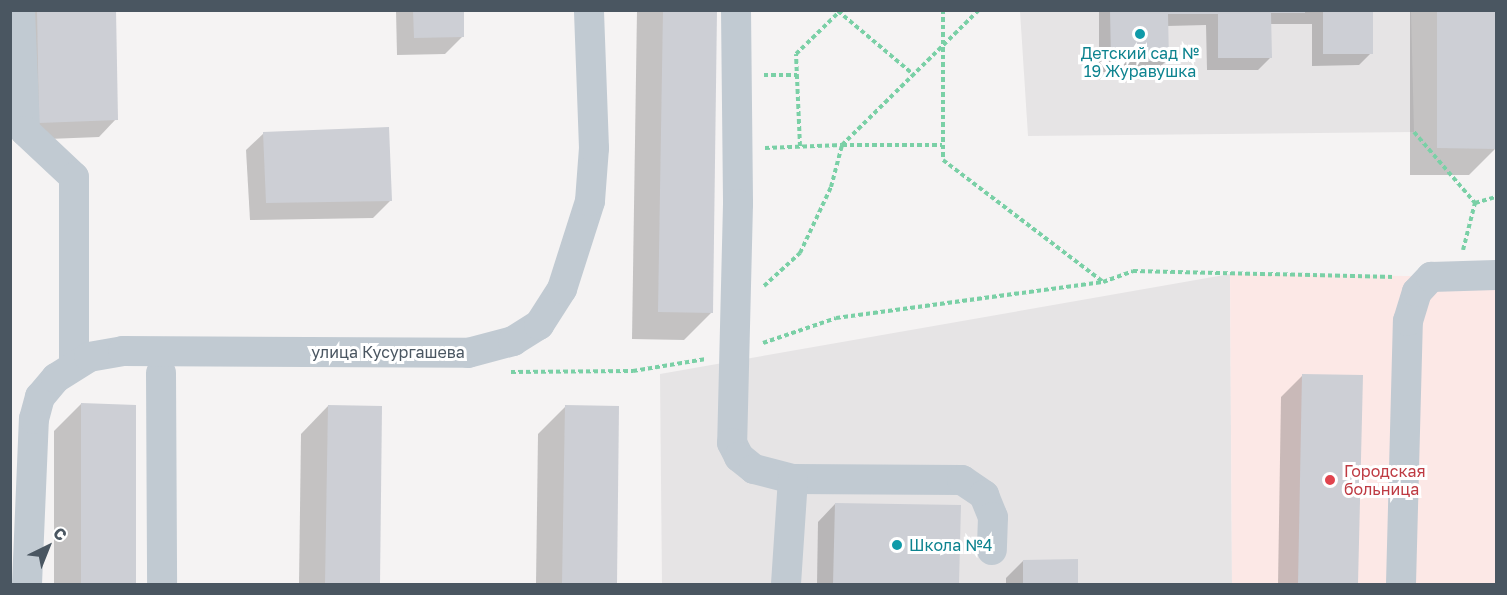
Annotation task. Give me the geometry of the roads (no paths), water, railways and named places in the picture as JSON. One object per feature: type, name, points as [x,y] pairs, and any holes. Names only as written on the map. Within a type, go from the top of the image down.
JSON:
[{"type":"street","points":[[20,10],[25,131],[74,177],[65,372],[40,397],[34,419],[27,585]]},
{"type":"street","name":"улица Кусургашева","points":[[65,372],[103,352],[468,353],[524,336],[545,317],[562,289],[590,201],[594,148],[589,10]]},
{"type":"street","points":[[736,10],[737,149],[732,443],[739,457],[754,469],[793,479],[962,480],[984,495],[993,517],[992,550]]},
{"type":"street","points":[[1401,585],[1408,321],[1417,292],[1431,277],[1497,275]]},
{"type":"street","points":[[161,373],[162,585]]},
{"type":"street","points":[[786,585],[793,479]]},
{"type":"place","name":"Детский сад № 19 Журавушка","points":[[1140,34]]},
{"type":"place","name":"Городская больница","points":[[1330,480]]},
{"type":"place","name":"Школа №4","points":[[897,545]]}]
